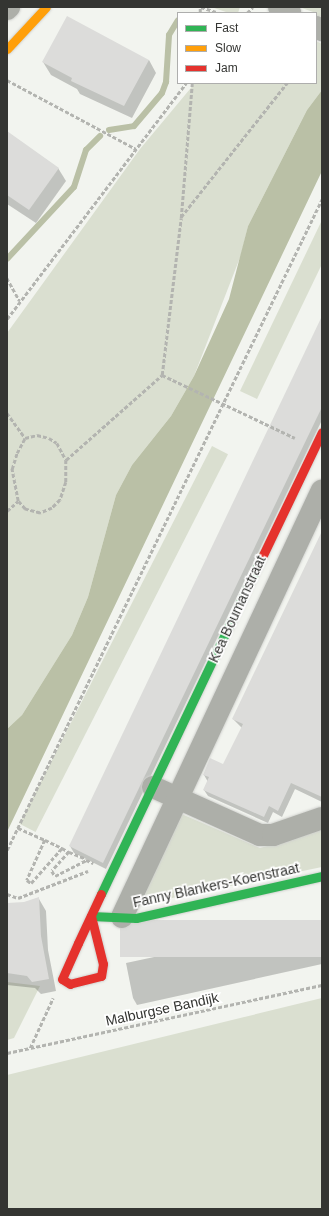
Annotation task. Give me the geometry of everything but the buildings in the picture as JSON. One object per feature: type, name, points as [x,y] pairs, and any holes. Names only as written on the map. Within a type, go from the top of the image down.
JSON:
[{"type":"street","points":[[7,49],[46,7]]},
{"type":"street","points":[[279,7],[288,12]]},
{"type":"street","name":"Kea Boumanstraat","points":[[62,979],[111,872],[322,432]]},
{"type":"street","name":"Kea Boumanstraat","points":[[122,917],[322,491]]},
{"type":"street","points":[[153,787],[260,835],[273,835],[322,818]]},
{"type":"street","name":"Fanny Blankers-Koenstraat","points":[[91,916],[136,918],[322,876]]},
{"type":"street","points":[[62,979],[70,984],[100,976],[103,964],[91,916]]},
{"type":"path","points":[[200,7],[216,12]]},
{"type":"path","points":[[7,80],[136,149]]},
{"type":"path","points":[[7,319],[185,84]]},
{"type":"path","points":[[66,460],[162,375],[181,218],[192,84]]},
{"type":"path","points":[[181,218],[286,84]]},
{"type":"path","points":[[7,850],[221,403],[322,199]]},
{"type":"path","points":[[7,278],[20,301]]},
{"type":"path","points":[[162,375],[315,447]]},
{"type":"path","points":[[7,412],[25,438]]},
{"type":"path","points":[[37,435],[49,438],[57,443],[66,460],[66,482],[60,500],[52,508],[40,513],[31,512],[18,501],[12,469],[16,453],[25,438],[37,435]]},
{"type":"path","points":[[7,511],[18,501]]},
{"type":"path","points":[[18,828],[111,872]]},
{"type":"path","points":[[45,840],[27,880],[31,883],[62,848]]},
{"type":"path","points":[[69,852],[52,871],[55,876],[86,860]]},
{"type":"path","points":[[7,894],[18,898],[100,867]]},
{"type":"path","points":[[29,1048],[62,979]]},
{"type":"path","name":"Malburgse Bandijk","points":[[7,1053],[322,985]]},
{"type":"shaded area","points":[[211,7],[240,7],[238,12],[226,12]]},
{"type":"shaded area","points":[[299,7],[322,7],[322,19],[317,16],[317,12]]},
{"type":"shaded area","points":[[317,42],[322,44],[322,90],[307,110],[248,226],[241,255],[194,376],[171,416],[132,465],[116,495],[88,597],[72,635],[22,715],[7,729],[7,333],[140,149],[194,84],[317,84]]},
{"type":"shaded area","points":[[322,90],[322,171],[7,832],[7,729],[22,715],[72,635],[88,597],[116,495],[132,465],[171,416],[194,376],[229,299],[248,226],[307,110]]},
{"type":"shaded area","points":[[322,220],[322,264],[257,399],[240,391]]},
{"type":"shaded area","points":[[212,446],[228,454],[36,832],[20,824]]},
{"type":"shaded area","points":[[177,812],[260,848],[301,837],[322,829],[322,867],[143,904],[137,893]]},
{"type":"shaded area","points":[[7,982],[40,986],[14,1038],[7,1040]]},
{"type":"shaded area","points":[[322,998],[322,1209],[7,1209],[7,1075]]},
{"type":"waterway","points":[[109,130],[134,126],[162,93],[166,82],[169,35],[177,22]]},
{"type":"waterway","points":[[7,259],[74,187],[86,150],[100,136]]},
{"type":"traffic: fast","points":[[101,894],[263,555]]},
{"type":"traffic: fast","points":[[91,916],[136,918],[322,876]]},
{"type":"traffic: slow","points":[[7,49],[46,7]]},
{"type":"traffic: jam","points":[[263,555],[322,432]]},
{"type":"traffic: jam","points":[[91,916],[103,964],[101,976],[70,984],[62,979],[101,894]]}]
